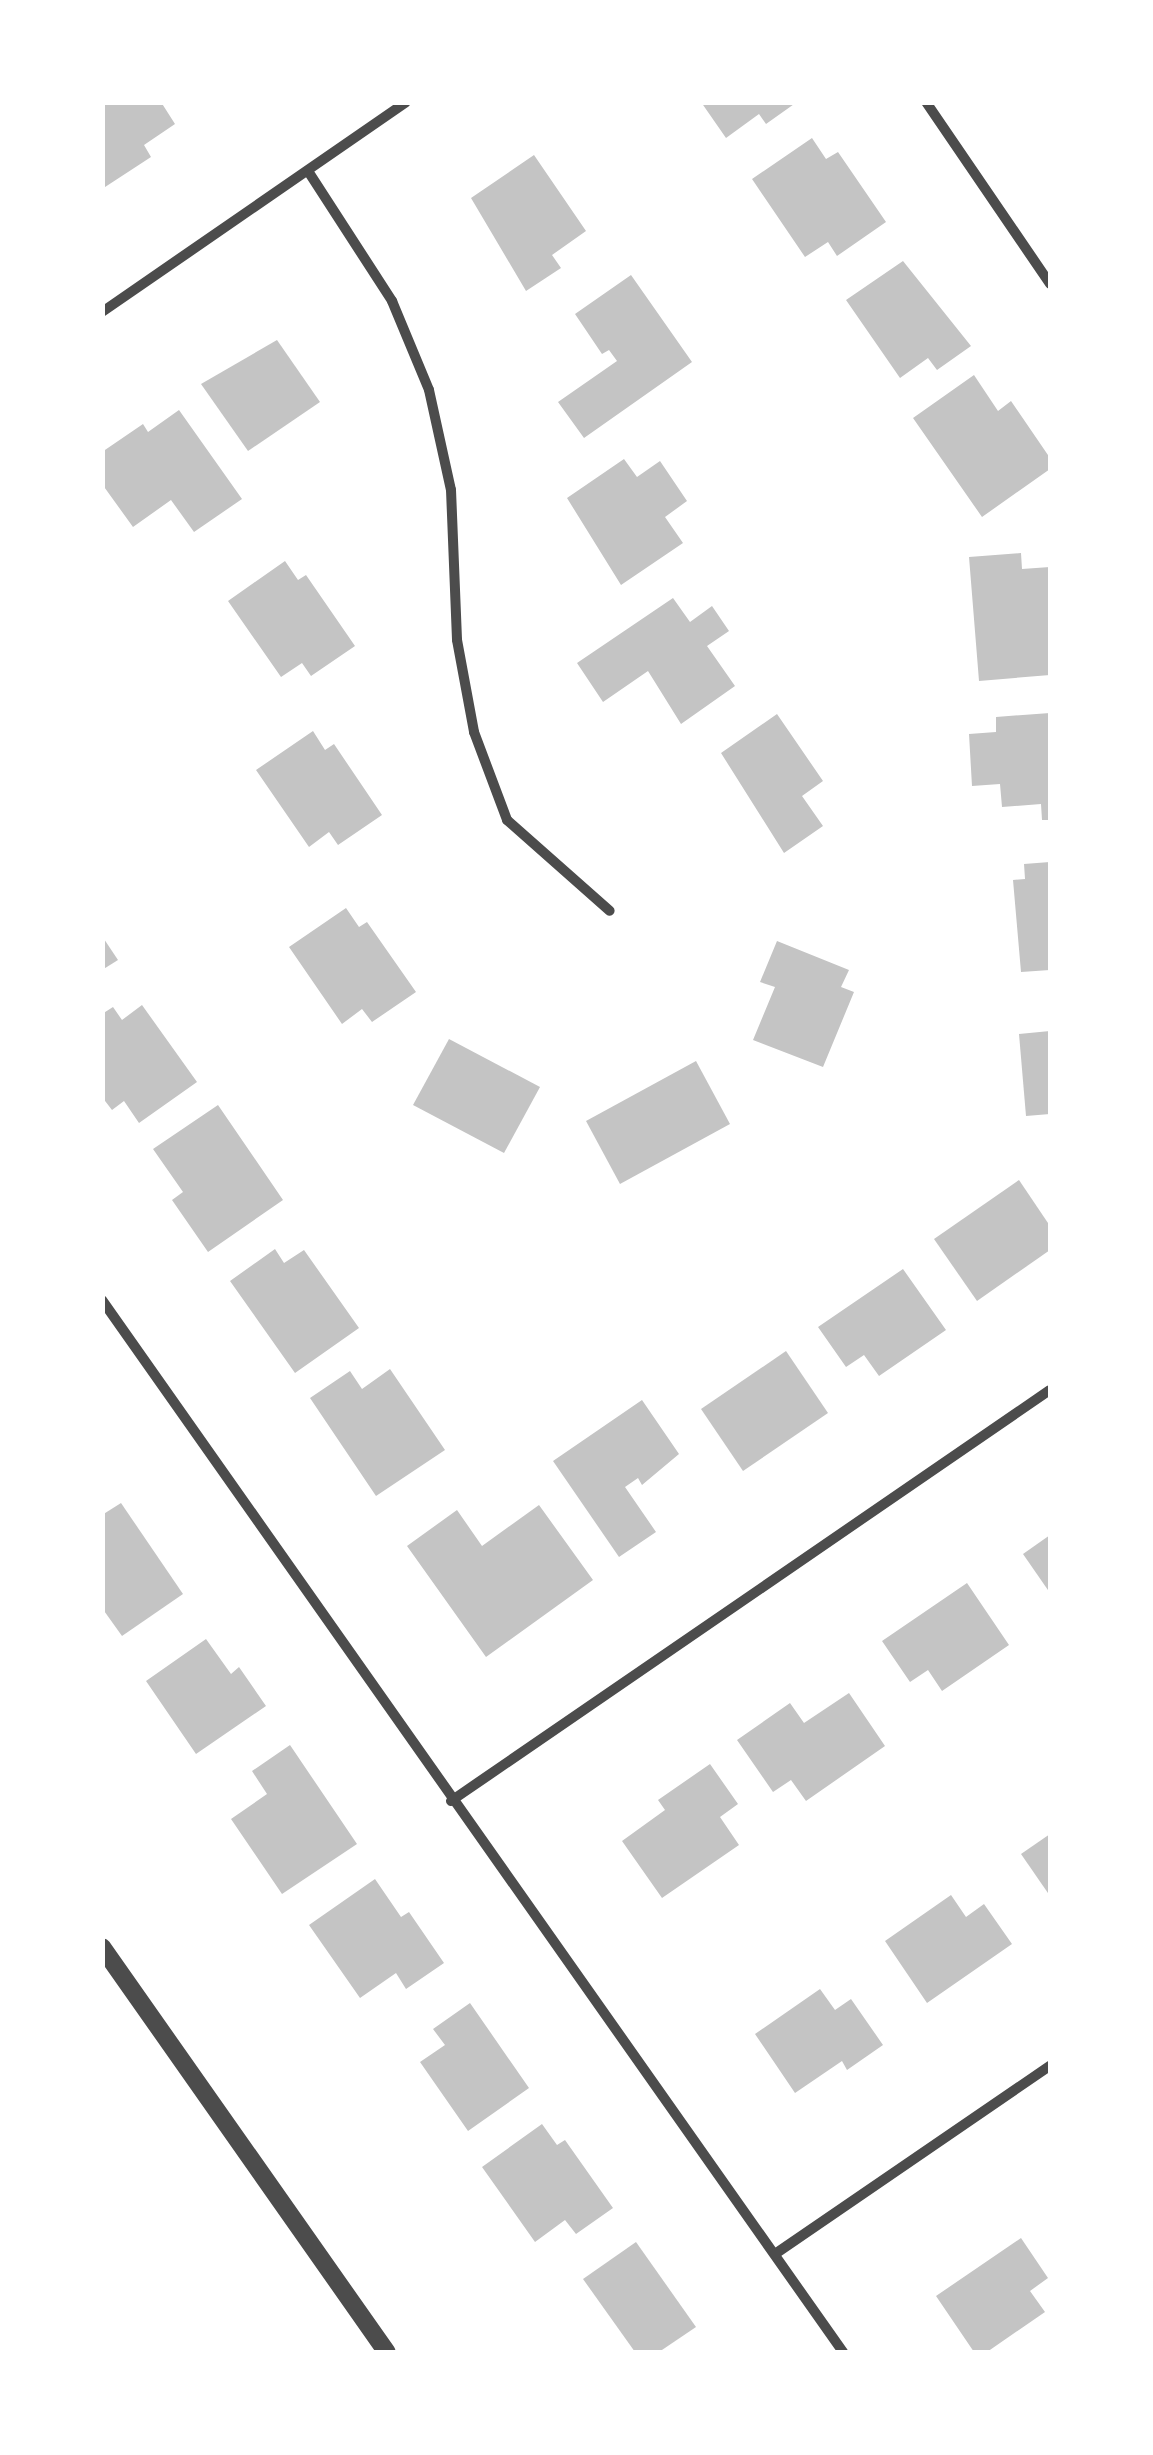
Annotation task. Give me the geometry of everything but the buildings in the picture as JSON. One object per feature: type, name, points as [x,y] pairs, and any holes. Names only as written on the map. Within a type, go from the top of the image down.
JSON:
[{"type":"street","points":[[102,312],[406,102]]},
{"type":"street","points":[[926,102],[1050,284]]},
{"type":"street","points":[[308,171],[392,301],[429,390],[451,490],[458,640],[468,695],[508,820],[610,911]]},
{"type":"street","points":[[102,1300],[842,2352]]},
{"type":"street","points":[[451,1801],[1050,1390]]},
{"type":"street","points":[[102,1947],[387,2352]]},
{"type":"street","points":[[775,2254],[1050,2066]]}]
